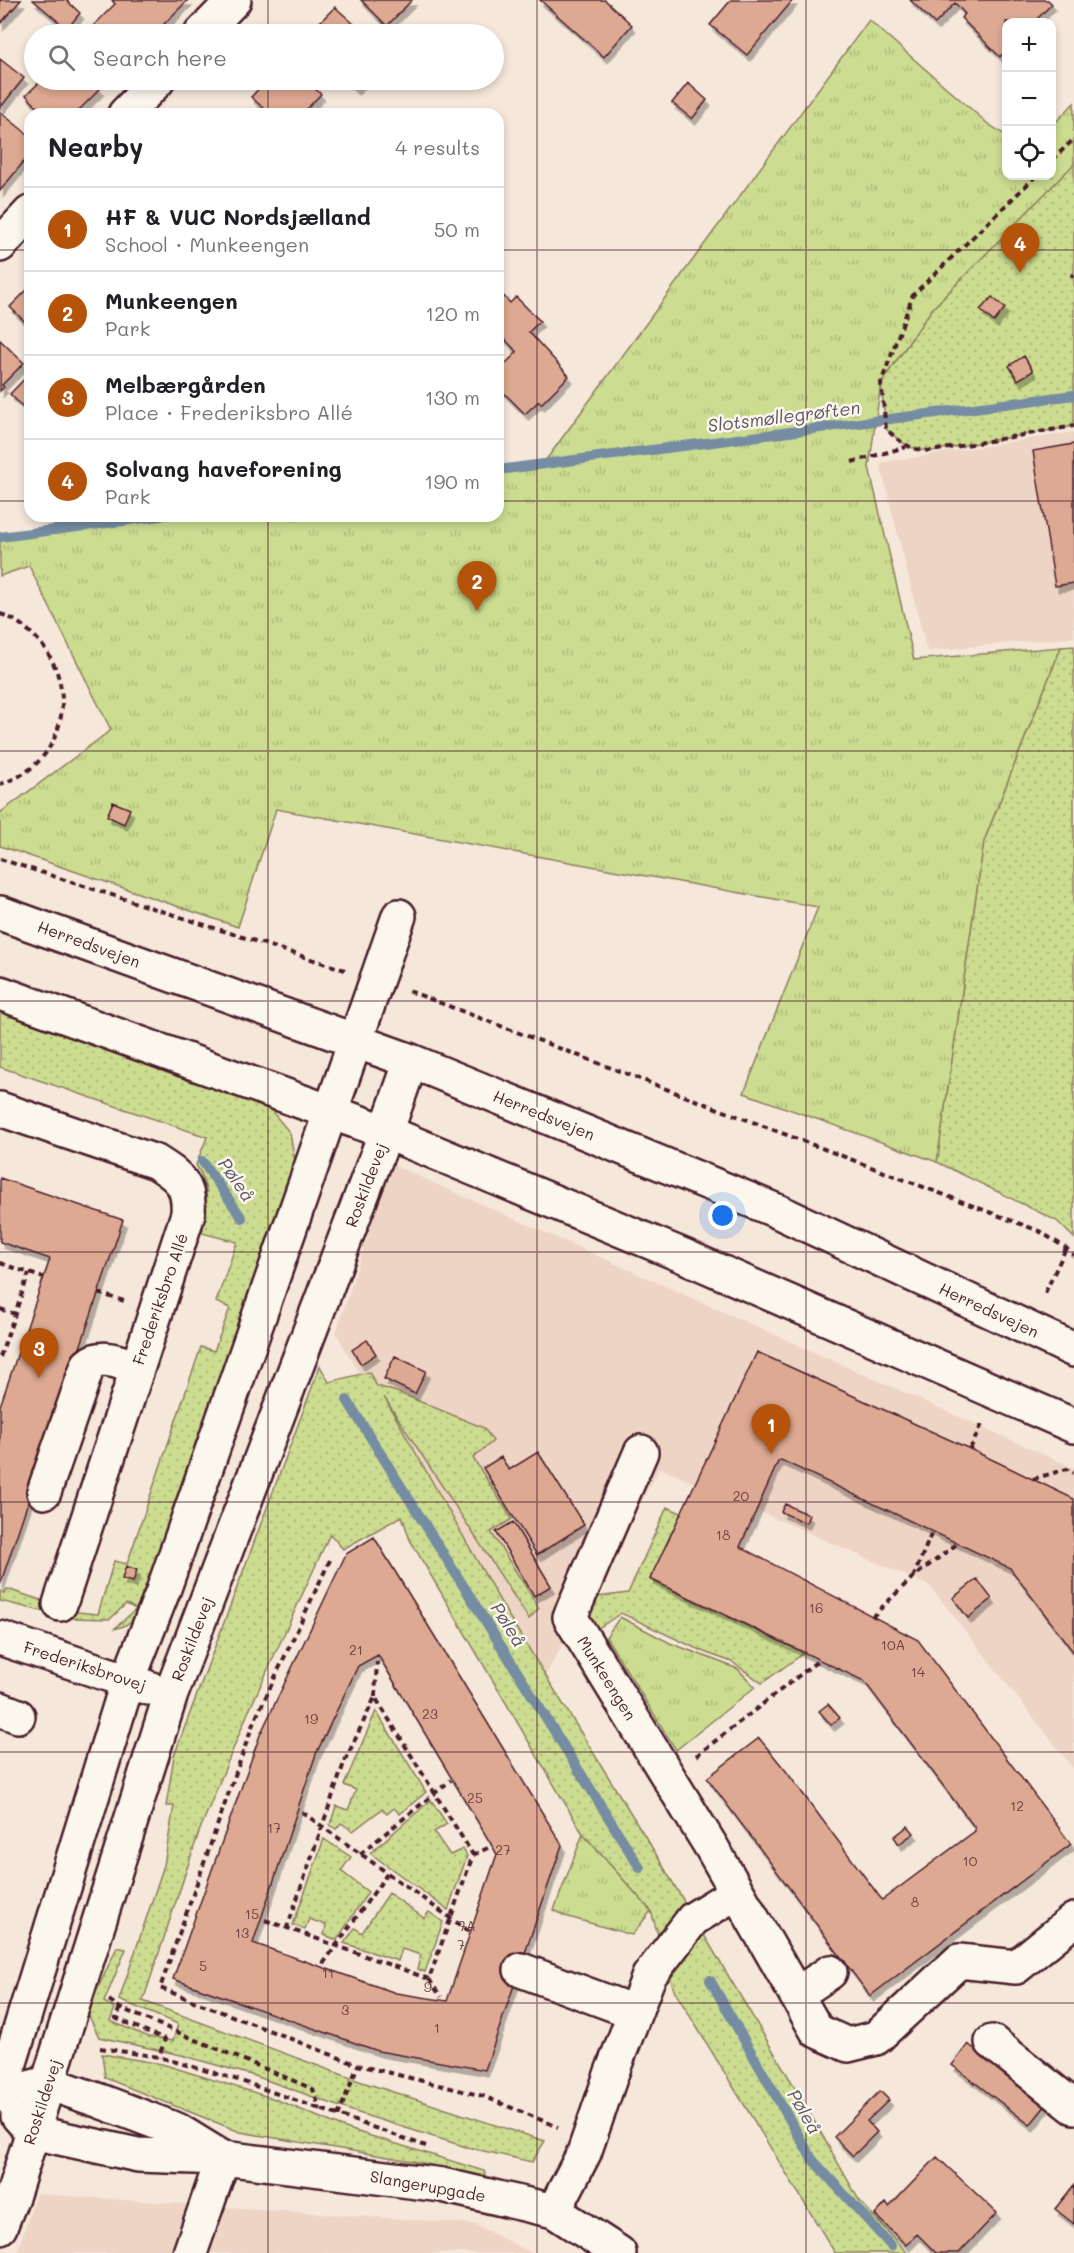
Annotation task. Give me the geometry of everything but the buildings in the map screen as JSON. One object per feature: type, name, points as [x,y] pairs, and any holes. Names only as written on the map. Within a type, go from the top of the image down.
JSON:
[{"type":"street","points":[[211,24],[234,0]]},
{"type":"street","points":[[131,108],[148,90]]},
{"type":"street","points":[[0,245],[24,219]]},
{"type":"street","name":"Herredsvejen","points":[[0,913],[411,1061],[777,1210],[1074,1350]]},
{"type":"street","points":[[0,2095],[128,1680],[163,1591],[399,916]]},
{"type":"street","points":[[0,993],[386,1132],[684,1256],[1074,1425]]},
{"type":"street","name":"Roskildevej","points":[[0,2227],[13,2194],[171,1694],[411,1061]]},
{"type":"street","name":"Frederiksbro Allé","points":[[0,1109],[156,1162],[170,1171],[189,1196],[188,1214],[60,1604]]},
{"type":"street","points":[[44,1492],[88,1365],[94,1359],[105,1359],[136,1367]]},
{"type":"street","name":"Munkeengen","points":[[641,1452],[570,1617],[674,1786],[817,2031],[848,2045],[876,2038],[959,1961],[1016,1967],[1074,1920]]},
{"type":"street","name":"Frederiksbrovej","points":[[0,1638],[171,1694]]},
{"type":"street","points":[[554,2211],[584,2153],[634,2012],[655,1966],[693,1919],[737,1892]]},
{"type":"street","points":[[521,1970],[634,2012]]},
{"type":"street","points":[[796,1995],[830,1972]]},
{"type":"street","points":[[992,2042],[1074,2107]]},
{"type":"street","points":[[0,2095],[48,2083]]},
{"type":"street","name":"Slangerupgade","points":[[48,2083],[177,2130],[224,2158]]},
{"type":"street","points":[[0,2095],[32,2132]]},
{"type":"street","name":"Slangerupgade","points":[[32,2132],[138,2155],[224,2158],[442,2185],[554,2211],[619,2253]]},
{"type":"street","points":[[200,2249],[224,2158]]},
{"type":"path","points":[[1056,156],[1074,139]]},
{"type":"path","points":[[1032,180],[913,295],[881,383],[886,429],[907,447],[919,451],[932,451],[1074,426]]},
{"type":"path","points":[[852,462],[907,447]]},
{"type":"path","points":[[0,614],[23,625],[49,652],[59,674],[64,698],[60,724],[48,749],[33,768],[0,784]]},
{"type":"path","points":[[0,859],[415,993],[1039,1231],[1066,1248],[1074,1256]]},
{"type":"path","points":[[1045,1293],[1066,1248]]},
{"type":"path","points":[[0,1263],[44,1278]]},
{"type":"path","points":[[0,1357],[29,1273]]},
{"type":"path","points":[[0,1309],[15,1314]]},
{"type":"path","points":[[970,1449],[984,1419]]},
{"type":"path","points":[[1033,1479],[1067,1469],[1074,1473]]},
{"type":"path","points":[[912,1578],[932,1532]]},
{"type":"path","points":[[872,1617],[912,1578],[957,1544]]},
{"type":"path","points":[[330,1560],[253,1724],[160,1988],[358,2065],[483,2096],[561,2129]]},
{"type":"path","points":[[694,1757],[819,1660]]},
{"type":"path","points":[[287,1928],[344,1763],[375,1697],[377,1662]]},
{"type":"path","points":[[375,1697],[473,1856]]},
{"type":"path","points":[[360,1854],[451,1780]]},
{"type":"path","points":[[302,1812],[470,1932]]},
{"type":"path","points":[[429,1979],[473,1856],[490,1847]]},
{"type":"path","points":[[323,1964],[387,1874]]},
{"type":"path","points":[[265,1920],[429,1979],[441,1997]]},
{"type":"path","points":[[112,1989],[108,2000],[120,2008],[313,2089],[321,2110]]},
{"type":"path","points":[[120,2008],[115,2018],[165,2039],[159,2056]]},
{"type":"path","points":[[100,2048],[159,2056],[235,2079],[431,2148]]},
{"type":"path","points":[[338,2116],[358,2065]]},
{"type":"shaded area","points":[[1074,432],[1074,637],[927,651],[880,463]]},
{"type":"shaded area","points":[[391,1164],[1074,1468],[1074,1769],[930,1586],[660,1468],[540,1685],[336,1333]]},
{"type":"shaded area","points":[[36,2194],[473,2224],[532,2253],[17,2253]]},
{"type":"green space","points":[[869,20],[987,123],[1002,133],[1002,180],[1056,180],[1056,122],[1074,103],[1074,164],[932,309],[881,383],[869,467],[914,660],[1061,647],[984,841],[937,1162],[744,1093],[818,907],[276,809],[238,927],[0,846],[0,813],[111,730],[29,566],[0,576],[0,537],[115,522],[504,522],[504,469],[543,464]]},
{"type":"green space","points":[[1074,161],[1074,426],[932,451],[907,445],[886,429],[881,383],[932,309]]},
{"type":"green space","points":[[1074,646],[1074,1238],[1057,1221],[937,1162],[984,841],[1061,647]]},
{"type":"green space","points":[[0,1011],[247,1094],[270,1109],[290,1133],[296,1167],[143,1613],[124,1626],[114,1629],[136,1609],[126,1604],[110,1619],[70,1618],[0,1601],[0,1591],[4,1593],[7,1589],[77,1612],[98,1614],[114,1561],[127,1564],[201,1347],[214,1351],[230,1308],[216,1302],[237,1242],[202,1233],[206,1190],[196,1165],[207,1137],[0,1067]]},
{"type":"green space","points":[[320,1366],[329,1382],[369,1372],[377,1386],[484,1428],[493,1441],[473,1458],[512,1519],[491,1532],[539,1608],[529,1619],[384,1397],[508,1615],[648,1841],[800,2096],[859,2200],[907,2253],[835,2253],[674,1990],[651,1911],[583,1834],[410,1540],[402,1516],[343,1549],[330,1534],[247,1715],[199,1832],[143,2001],[359,2081],[545,2141],[532,2162],[466,2147],[352,2111],[255,2076],[181,2055],[99,2037],[87,2012],[117,1947],[126,1949],[104,2002],[115,2008],[110,2021],[149,2037],[173,2041],[178,2024],[119,2000],[164,1865],[174,1806],[166,1806],[174,1756]]},
{"type":"green space","points":[[667,1507],[681,1513],[650,1580],[804,1653],[762,1683],[732,1662],[704,1652],[621,1613],[594,1631],[588,1606],[590,1598],[628,1593]]},
{"type":"green space","points":[[620,1617],[670,1643],[738,1669],[755,1687],[676,1750],[606,1637]]},
{"type":"green space","points":[[376,1711],[426,1792],[400,1814],[394,1808],[387,1814],[382,1809],[353,1831],[341,1823],[336,1829],[330,1825],[336,1806],[348,1810],[356,1790],[344,1785]]},
{"type":"green space","points":[[431,1800],[447,1824],[434,1832],[450,1855],[463,1849],[467,1856],[448,1910],[370,1853]]},
{"type":"green space","points":[[583,1834],[651,1911],[632,1935],[565,1916],[554,1910]]},
{"type":"green space","points":[[324,1839],[351,1857],[341,1871],[368,1892],[337,1940],[324,1935],[326,1925],[309,1919],[305,1929],[293,1925]]},
{"type":"green space","points":[[389,1893],[424,1918],[429,1912],[443,1922],[425,1972],[417,1969],[421,1955],[402,1949],[398,1961],[344,1943],[355,1928],[362,1933]]},
{"type":"green space","points":[[102,2054],[162,2064],[275,2099],[345,2128],[484,2171],[487,2179],[418,2162],[240,2132],[105,2078]]},
{"type":"waterway","name":"Slotsmøllegrøften","points":[[504,469],[1074,395]]},
{"type":"waterway","name":"Slotsmøllegrøften","points":[[0,537],[115,522]]},
{"type":"waterway","name":"Pøleå","points":[[202,1161],[242,1218]]},
{"type":"waterway","name":"Pøleå","points":[[347,1400],[640,1868]]},
{"type":"waterway","name":"Pøleå","points":[[710,1980],[812,2159],[891,2246]]},
{"type":"place","name":"Solvang haveforening","points":[[1020,273]]},
{"type":"place","name":"Munkeengen","points":[[477,611]]},
{"type":"place","name":"Melbærgården","points":[[39,1378]]},
{"type":"place","name":"HF & VUC Nordsjælland","points":[[771,1454]]}]
